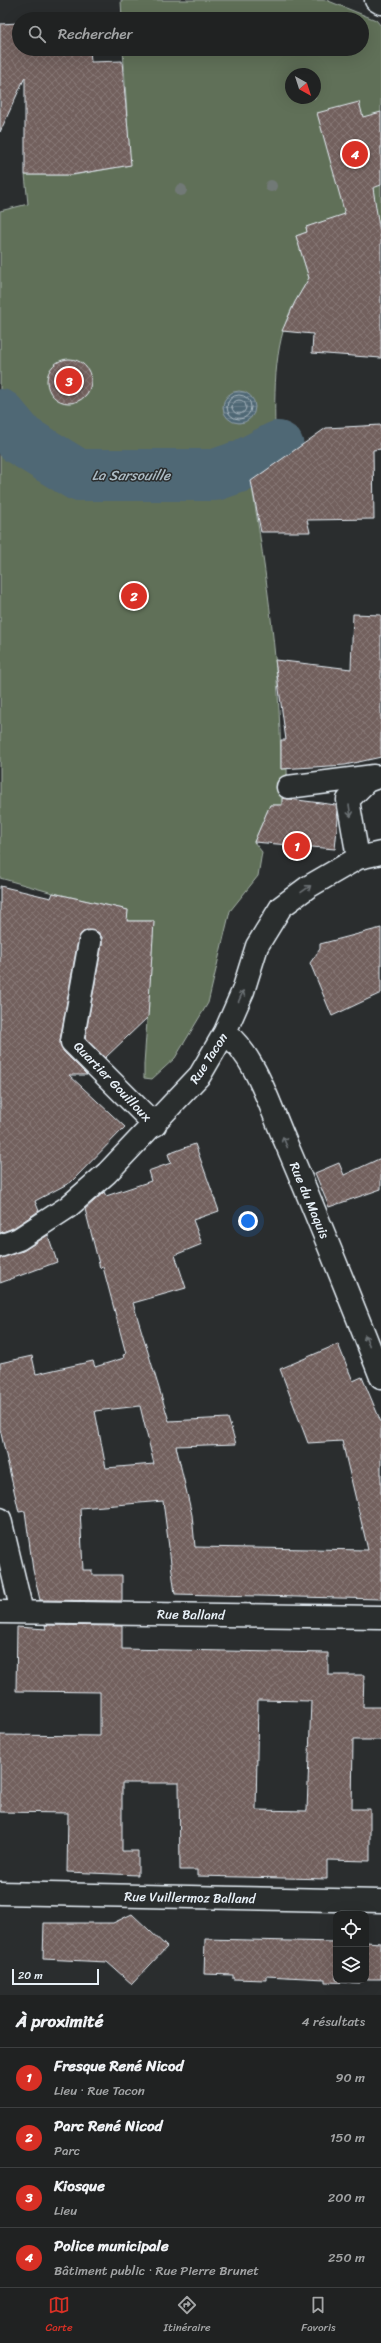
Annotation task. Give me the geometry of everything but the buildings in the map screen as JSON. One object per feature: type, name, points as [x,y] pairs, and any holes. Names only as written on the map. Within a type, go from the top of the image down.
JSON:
[{"type":"street","points":[[376,0],[381,3]]},
{"type":"street","points":[[288,787],[381,775]]},
{"type":"street","points":[[358,858],[348,800],[367,781],[381,775]]},
{"type":"street","name":"Rue Tacon","points":[[0,1246],[19,1239],[68,1207],[107,1173],[155,1125],[200,1075],[225,1032],[243,991],[257,946],[281,907],[308,887],[358,858],[381,853]]},
{"type":"street","name":"Quartier Gouilloux","points":[[90,942],[72,1042],[155,1125]]},
{"type":"street","name":"Rue du Maquis","points":[[225,1032],[237,1042],[254,1068],[321,1225],[381,1376]]},
{"type":"street","points":[[0,1519],[22,1612]]},
{"type":"street","name":"Rue Balland","points":[[0,1612],[381,1617]]},
{"type":"street","name":"Rue Vuillermoz Balland","points":[[0,1893],[381,1901]]},
{"type":"green space","points":[[121,0],[326,0],[356,12],[122,12]]},
{"type":"green space","points":[[369,17],[376,20],[381,26],[381,222],[379,223],[372,206],[306,227],[307,232],[296,236],[309,278],[288,316],[281,339],[275,391],[276,463],[251,481],[272,624],[278,696],[281,769],[287,769],[288,805],[270,805],[254,842],[262,852],[258,876],[230,911],[208,1003],[175,1058],[152,1079],[144,1078],[144,1064],[154,921],[127,921],[128,910],[53,893],[0,878],[0,211],[28,204],[25,175],[74,175],[130,165],[123,56],[369,56]]},
{"type":"water","points":[[239,391],[250,396],[255,407],[250,418],[239,423],[228,418],[223,407],[228,396]]},
{"type":"waterway","name":"La Sarsouille","points":[[0,415],[21,440],[78,475],[215,475],[244,465],[278,447]]},
{"type":"place","name":"Police municipale","points":[[355,154]]},
{"type":"place","name":"Kiosque","points":[[69,381]]},
{"type":"place","name":"Parc René Nicod","points":[[134,596]]},
{"type":"place","name":"Fresque René Nicod","points":[[297,846]]}]
